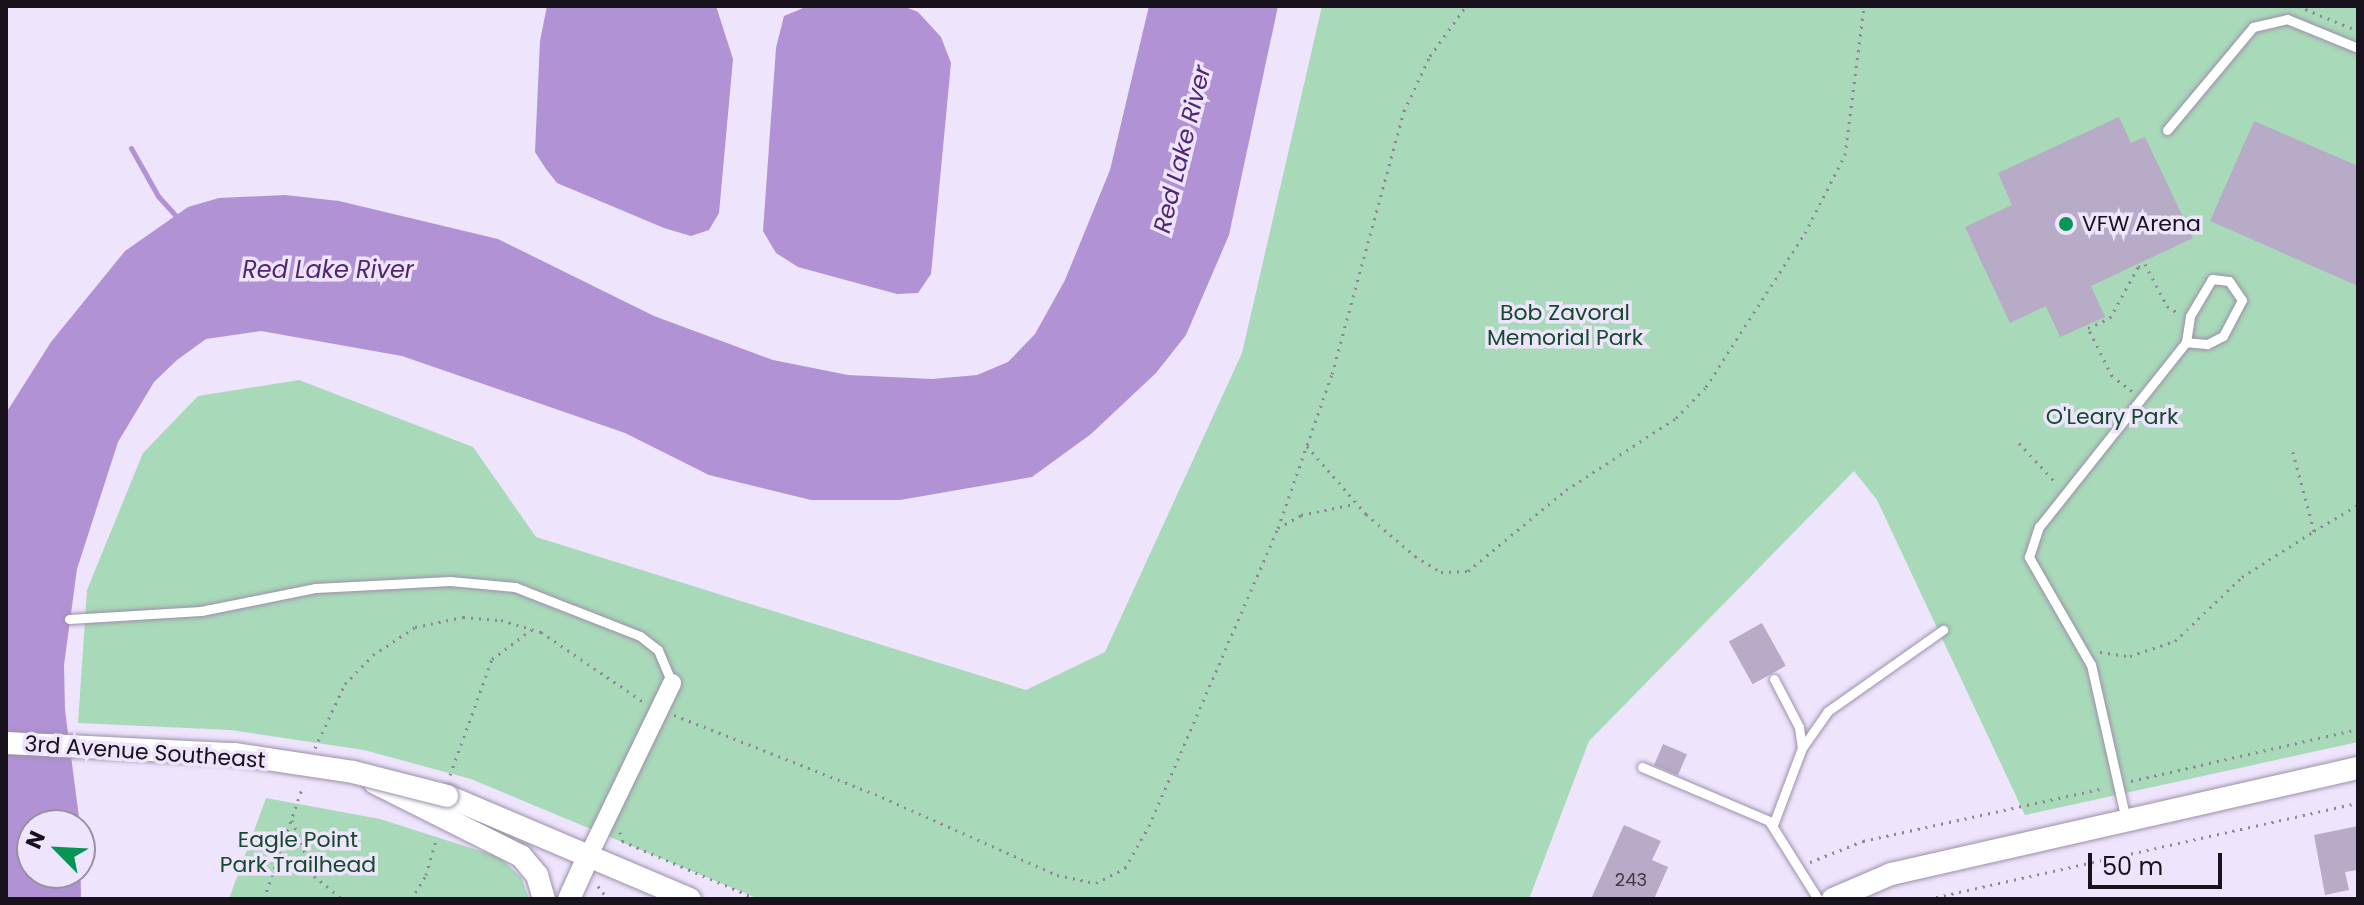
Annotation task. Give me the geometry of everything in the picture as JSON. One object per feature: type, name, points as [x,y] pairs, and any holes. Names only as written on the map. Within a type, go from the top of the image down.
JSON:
[{"type":"street","points":[[569,899],[672,683]]},
{"type":"street","name":"3rd Avenue Southeast","points":[[6,743],[234,754],[353,772],[589,855],[690,899]]},
{"type":"street","points":[[1833,899],[1891,874],[2358,768]]},
{"type":"street","points":[[444,806],[521,856],[537,875],[544,899]]},
{"type":"lane","points":[[2167,130],[2253,27],[2287,19],[2358,48]]},
{"type":"lane","points":[[2126,820],[2082,644],[2029,557],[2039,527],[2186,342],[2189,320],[2212,279],[2229,281],[2242,300],[2223,336],[2207,344],[2186,342]]},
{"type":"lane","points":[[69,619],[201,611],[315,588],[450,581],[502,586],[616,623],[640,636],[663,658],[672,683]]},
{"type":"lane","points":[[1773,825],[1802,748],[1828,711],[1943,630]]},
{"type":"lane","points":[[1774,679],[1799,727],[1802,748]]},
{"type":"lane","points":[[1642,767],[1773,825],[1818,899]]},
{"type":"path","points":[[314,750],[345,684],[373,655],[415,627],[463,617],[532,629],[661,710],[875,794],[1057,875],[1096,883],[1125,868],[1149,826],[1278,528],[1332,374],[1404,111],[1430,56],[1466,6]]},
{"type":"path","points":[[1307,446],[1356,503],[1441,572],[1468,571],[1566,490],[1676,418],[1706,387],[1805,233],[1845,155],[1864,6]]},
{"type":"path","points":[[2298,6],[2358,31]]},
{"type":"path","points":[[2141,398],[2112,376],[2088,328],[2110,318],[2138,267],[2145,264],[2167,306],[2189,320]]},
{"type":"path","points":[[2019,443],[2044,474],[2067,491]]},
{"type":"path","points":[[2292,449],[2314,531]]},
{"type":"path","points":[[1278,528],[1301,515],[1356,503]]},
{"type":"path","points":[[2082,644],[2130,656],[2167,646],[2242,577],[2358,505]]},
{"type":"path","points":[[411,899],[426,875],[444,806],[492,659],[532,629]]},
{"type":"path","points":[[1799,868],[1863,841],[2358,729]]},
{"type":"path","points":[[264,899],[306,778]]},
{"type":"path","points":[[1928,899],[2358,803]]},
{"type":"path","points":[[292,820],[314,876],[342,899]]},
{"type":"path","points":[[619,848],[622,833]]},
{"type":"path","points":[[622,841],[757,899]]},
{"type":"path","points":[[595,883],[604,894]]},
{"type":"green space","name":"Bob Zavoral Memorial Park","points":[[1322,6],[2358,6],[2358,742],[2025,815],[1877,500],[1854,471],[1589,741],[1529,899],[759,899],[471,779],[364,750],[231,730],[78,723],[87,590],[143,453],[198,396],[299,380],[473,447],[536,537],[1026,690],[1105,652],[1242,353]]},
{"type":"green space","name":"Eagle Point Park Trailhead","points":[[266,798],[380,819],[499,857],[521,877],[529,899],[229,899]]},
{"type":"water","points":[[547,6],[716,6],[733,59],[719,213],[709,230],[691,236],[664,228],[557,183],[546,169],[535,152],[540,41]]},
{"type":"water","points":[[808,6],[903,6],[918,12],[941,37],[951,63],[931,274],[918,293],[897,294],[798,267],[776,253],[763,231],[776,48],[784,16]]},
{"type":"water","name":"Red Lake River","points":[[1149,6],[1278,6],[1229,235],[1186,335],[1156,373],[1091,434],[1032,477],[900,500],[811,500],[709,475],[625,433],[402,356],[261,331],[206,339],[154,382],[118,442],[77,569],[64,665],[65,710],[78,809],[16,809],[16,889],[81,889],[81,899],[6,899],[6,413],[51,342],[125,251],[188,207],[219,198],[285,195],[339,201],[498,239],[654,316],[773,360],[848,375],[932,379],[977,375],[1008,362],[1035,334],[1065,280],[1110,170]]},
{"type":"building","points":[[2119,117],[2131,143],[2145,137],[2193,238],[2091,286],[2105,317],[2060,337],[2046,306],[2010,323],[1965,227],[2012,205],[1998,173]]},
{"type":"building","points":[[2254,121],[2358,166],[2358,286],[2210,221]]},
{"type":"building","points":[[1762,623],[1786,666],[1753,684],[1729,641]]},
{"type":"building","points":[[1663,744],[1687,754],[1678,775],[1654,765]]},
{"type":"building","points":[[1624,825],[1661,841],[1652,860],[1668,867],[1654,899],[1591,899]]},
{"type":"building","points":[[2358,826],[2358,870],[2345,872],[2349,890],[2325,895],[2314,835]]},
{"type":"waterway","points":[[131,148],[158,196],[179,219]]},
{"type":"place","name":"VFW Arena","points":[[2066,224]]},
{"type":"park label","name":"O'Leary Park","points":[[2112,417]]}]
